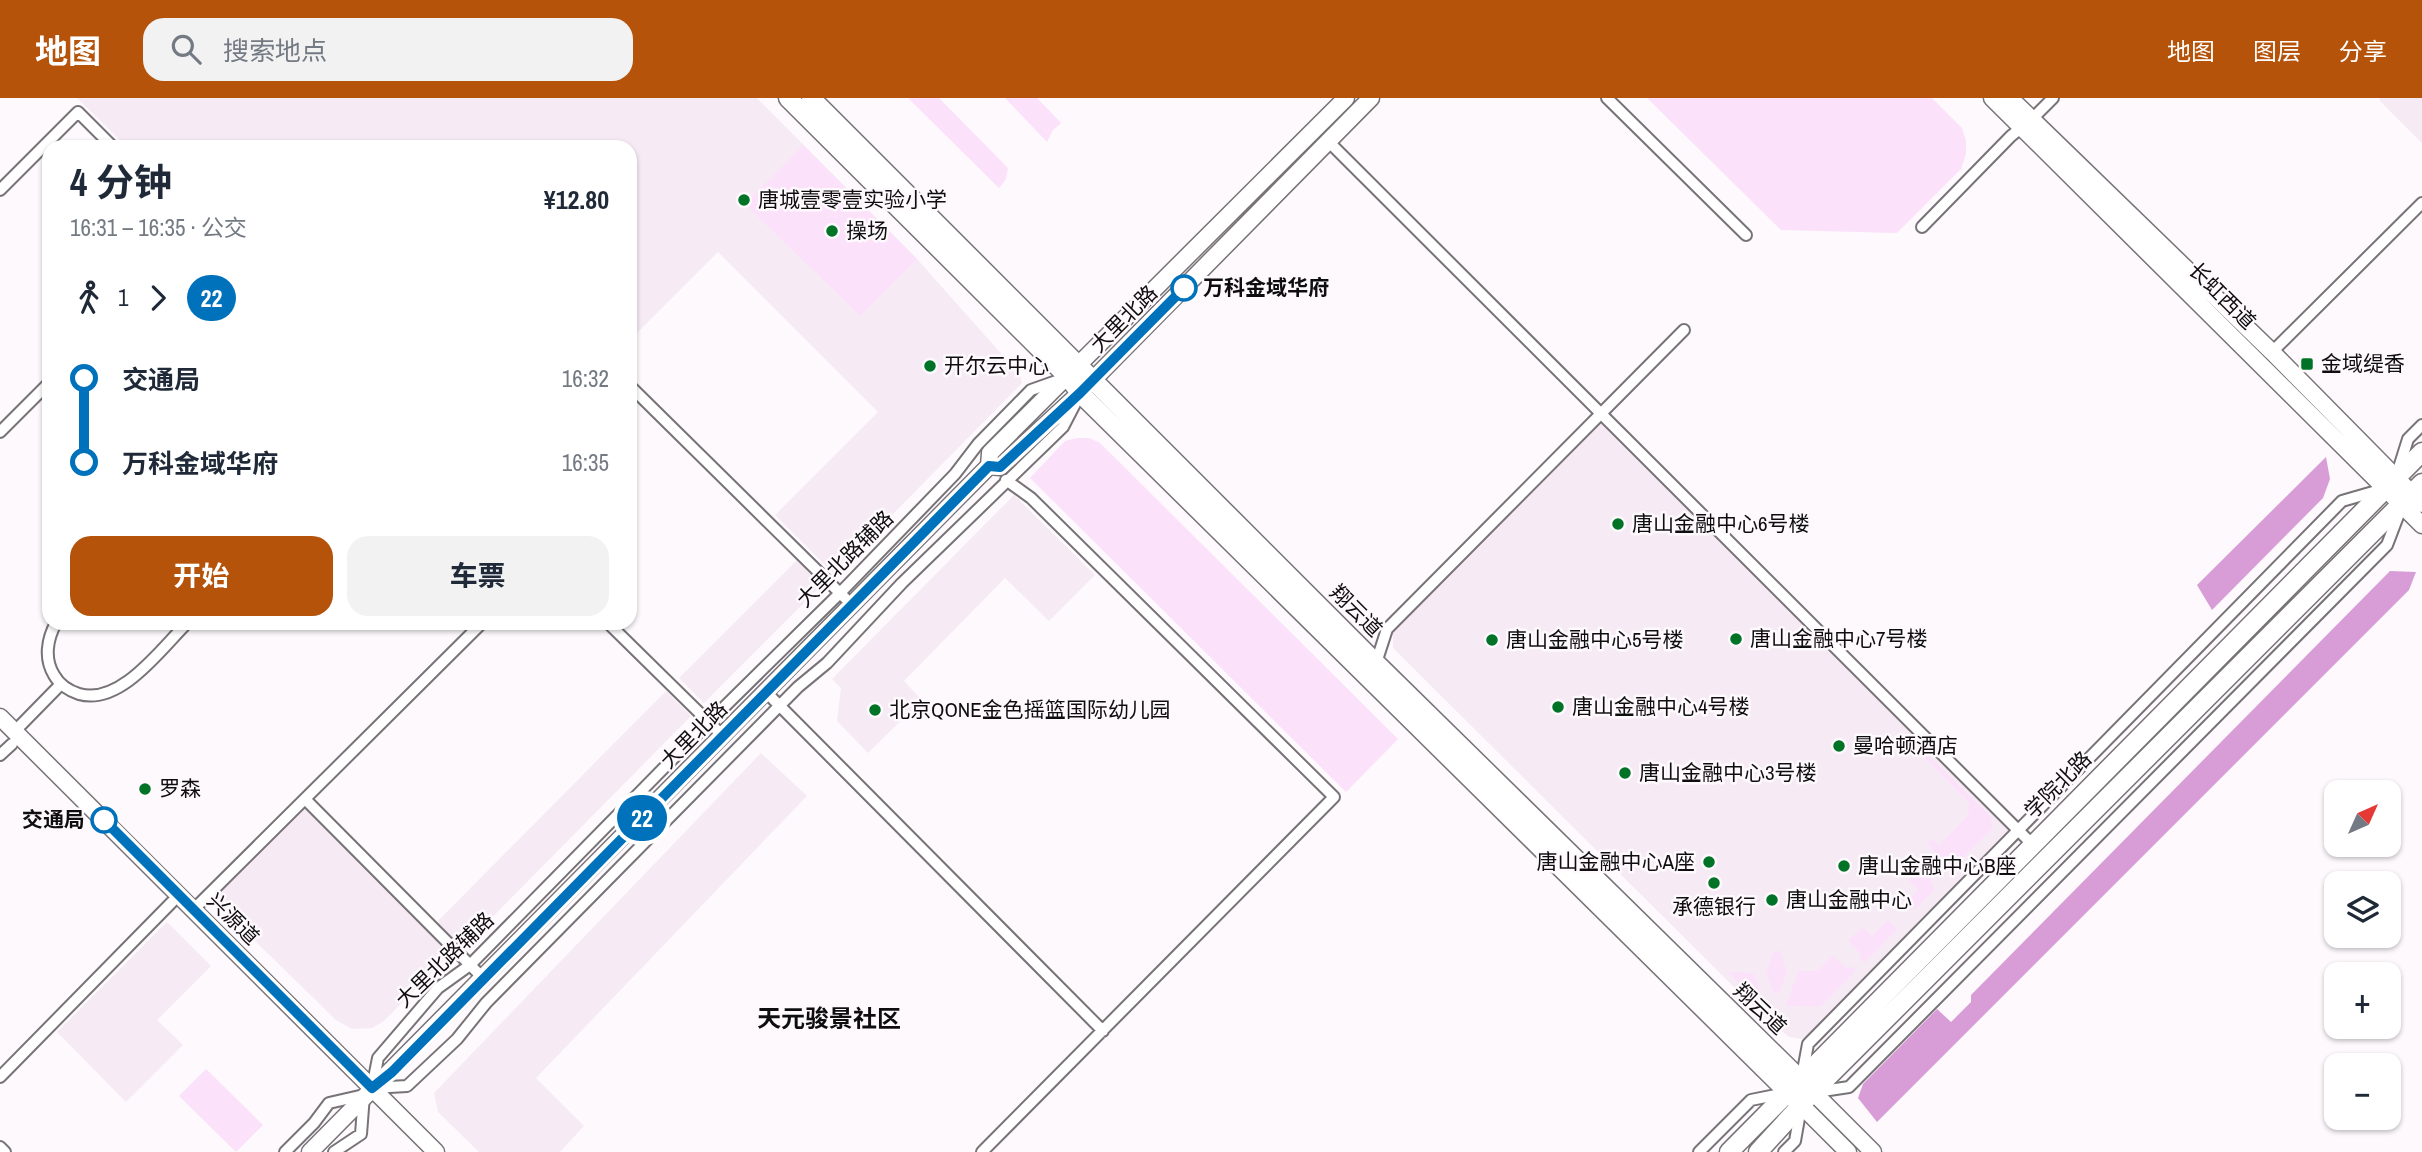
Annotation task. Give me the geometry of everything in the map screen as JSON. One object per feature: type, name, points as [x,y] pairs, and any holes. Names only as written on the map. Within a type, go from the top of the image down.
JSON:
[{"type":"main road","name":"翔云道","points":[[788,98],[1074,371],[1094,379],[1801,1093],[1848,1152]]},
{"type":"main road","name":"翔云道","points":[[811,98],[1074,371],[1080,393],[1801,1093],[1873,1152]]},
{"type":"main road","name":"大里北路","points":[[310,1152],[989,466],[990,453],[1346,98]]},
{"type":"main road","name":"大里北路","points":[[989,466],[1000,467],[1080,393],[1371,98]]},
{"type":"main road","name":"长虹西道","points":[[1992,98],[2027,120],[2272,352],[2391,483]]},
{"type":"main road","name":"长虹西道","points":[[2010,98],[2027,120],[2391,483],[2416,495],[2422,525]]},
{"type":"main road","name":"学院北路","points":[[1758,1152],[1801,1093],[2032,844],[2422,452]]},
{"type":"main road","name":"学院北路","points":[[1728,1152],[1801,1093],[2104,802],[2416,495]]},
{"type":"main road","name":"兴源道","points":[[0,717],[9,736],[172,902],[368,1092],[436,1152]]},
{"type":"main road","name":"兴源道","points":[[9,736],[194,909],[368,1092],[421,1152]]},
{"type":"main road","points":[[2089,788],[2104,802]]},
{"type":"street","points":[[1607,98],[1746,235]]},
{"type":"street","points":[[2027,120],[2044,98]]},
{"type":"street","points":[[1922,227],[2027,120],[2053,98]]},
{"type":"street","points":[[50,140],[78,112],[106,140]]},
{"type":"street","points":[[1328,141],[2032,844]]},
{"type":"street","points":[[0,190],[42,148]]},
{"type":"street","points":[[2272,352],[2422,203]]},
{"type":"street","points":[[1376,663],[1387,629],[1684,330]]},
{"type":"street","name":"大里北路辅路","points":[[334,1152],[361,1134],[368,1092],[379,1058],[438,988],[470,965],[840,593],[955,474],[978,444],[1031,390],[1074,371]]},
{"type":"street","points":[[0,432],[42,390]]},
{"type":"street","points":[[637,393],[852,605]]},
{"type":"street","points":[[285,1152],[314,1123],[329,1103],[368,1092],[407,1086],[457,1039],[486,1003],[779,706],[827,663],[902,583],[1063,427],[1080,393]]},
{"type":"street","points":[[1784,1152],[1795,1141],[1808,1044],[2342,500],[2391,483],[2408,439],[2422,425]]},
{"type":"street","points":[[982,1152],[1334,797],[1031,498],[1006,480]]},
{"type":"street","points":[[1699,1152],[1751,1100],[1849,1087],[2387,545],[2416,495]]},
{"type":"street","points":[[2226,617],[2235,639]]},
{"type":"street","points":[[54,630],[48,650],[49,663],[61,684],[73,692],[87,696],[101,696],[127,683],[180,630]]},
{"type":"street","points":[[194,909],[475,630]]},
{"type":"street","points":[[615,630],[723,736]]},
{"type":"street","points":[[0,755],[9,736],[61,684]]},
{"type":"street","points":[[766,692],[1103,1031]]},
{"type":"street","points":[[2073,772],[2089,788]]},
{"type":"street","points":[[305,799],[483,978]]},
{"type":"street","points":[[2104,802],[2118,816]]},
{"type":"street","points":[[0,1077],[172,902]]},
{"type":"street","points":[[0,1147],[5,1152]]},
{"type":"shaded area","points":[[77,98],[757,98],[917,259],[1006,359],[1019,370],[1022,383],[834,574],[775,515],[878,412],[718,252],[637,333],[637,140],[120,140]]},
{"type":"shaded area","points":[[908,98],[939,98],[1008,168],[1006,179],[999,188]]},
{"type":"shaded area","points":[[1005,98],[1037,98],[1061,123],[1053,130],[1047,142]]},
{"type":"shaded area","points":[[1647,98],[1932,98],[1962,128],[1966,154],[1961,169],[1897,233],[1781,230]]},
{"type":"shaded area","points":[[2379,98],[2422,98],[2422,143],[2380,101]]},
{"type":"shaded area","name":"操场","points":[[803,145],[917,259],[860,316],[745,204]]},
{"type":"shaded area","name":"唐山金融中心","points":[[1602,420],[1616,421],[2016,823],[1810,1033],[1801,1039],[1789,1037],[1758,1011],[1393,648],[1393,630]]},
{"type":"shaded area","points":[[1089,438],[1100,443],[1398,739],[1346,792],[1030,478],[1065,441]]},
{"type":"shaded area","points":[[2326,457],[2330,479],[2323,498],[2212,610],[2197,585]]},
{"type":"shaded area","points":[[1014,495],[1095,575],[1049,621],[1005,578],[904,681],[922,700],[868,753],[837,721],[841,688],[832,679]]},
{"type":"shaded area","points":[[797,560],[822,585],[704,703],[679,678]]},
{"type":"shaded area","points":[[2390,571],[2416,572],[2409,590],[1877,1122],[1858,1098],[1863,1084],[1937,1009],[1951,1022],[1971,1002],[1971,995]]},
{"type":"shaded area","points":[[666,691],[691,716],[457,953],[453,951],[384,1021],[372,1028],[352,1029],[336,1020],[212,899],[305,805],[432,927]]},
{"type":"shaded area","points":[[761,753],[807,796],[536,1078],[584,1126],[560,1152],[479,1152],[438,1112],[434,1093]]},
{"type":"shaded area","points":[[1926,753],[1991,817],[1992,829],[1952,869],[1927,844],[1932,838],[1939,845],[1970,813],[1966,808],[1970,804],[1923,756]]},
{"type":"shaded area","points":[[1919,872],[1930,878],[1935,889],[1915,910],[1907,901],[1918,890],[1907,879]]},
{"type":"shaded area","points":[[1888,920],[1897,929],[1864,963],[1859,958],[1862,955],[1848,941],[1862,927],[1872,936]]},
{"type":"shaded area","points":[[167,922],[211,966],[157,1020],[183,1045],[126,1102],[57,1032]]},
{"type":"shaded area","points":[[1774,951],[1780,951],[1787,972],[1779,993],[1774,993],[1766,973]]},
{"type":"shaded area","points":[[1833,955],[1847,969],[1851,966],[1856,970],[1820,1007],[1786,1006],[1798,971],[1817,971]]},
{"type":"shaded area","points":[[1728,972],[1754,973],[1765,1006],[1762,1007]]},
{"type":"shaded area","points":[[206,1069],[263,1125],[236,1152],[179,1096]]},
{"type":"bus line","name":"22","points":[[104,820],[372,1088],[392,1072],[989,466],[1000,467],[1080,393],[1184,288]]},
{"type":"place","name":"唐城壹零壹实验小学","points":[[744,200]]},
{"type":"place","name":"操场","points":[[832,231]]},
{"type":"place","name":"万科金域华府","points":[[1184,288]]},
{"type":"place","name":"金域缇香","points":[[2307,364]]},
{"type":"place","name":"开尔云中心","points":[[930,366]]},
{"type":"place","name":"唐山金融中心6号楼","points":[[1618,524]]},
{"type":"place","name":"唐山金融中心7号楼","points":[[1736,639]]},
{"type":"place","name":"唐山金融中心5号楼","points":[[1492,640]]},
{"type":"place","name":"唐山金融中心4号楼","points":[[1558,707]]},
{"type":"place","name":"北京QONE金色摇篮国际幼儿园","points":[[875,710]]},
{"type":"place","name":"曼哈顿酒店","points":[[1839,746]]},
{"type":"place","name":"唐山金融中心3号楼","points":[[1625,773]]},
{"type":"place","name":"罗森","points":[[145,789]]},
{"type":"place","name":"交通局","points":[[104,820]]},
{"type":"place","name":"唐山金融中心A座","points":[[1709,862]]},
{"type":"place","name":"唐山金融中心B座","points":[[1844,866]]},
{"type":"place","name":"承德银行","points":[[1714,883]]},
{"type":"place","name":"唐山金融中心","points":[[1772,900]]},
{"type":"district","name":"天元骏景社区","points":[[829,1019]]}]
